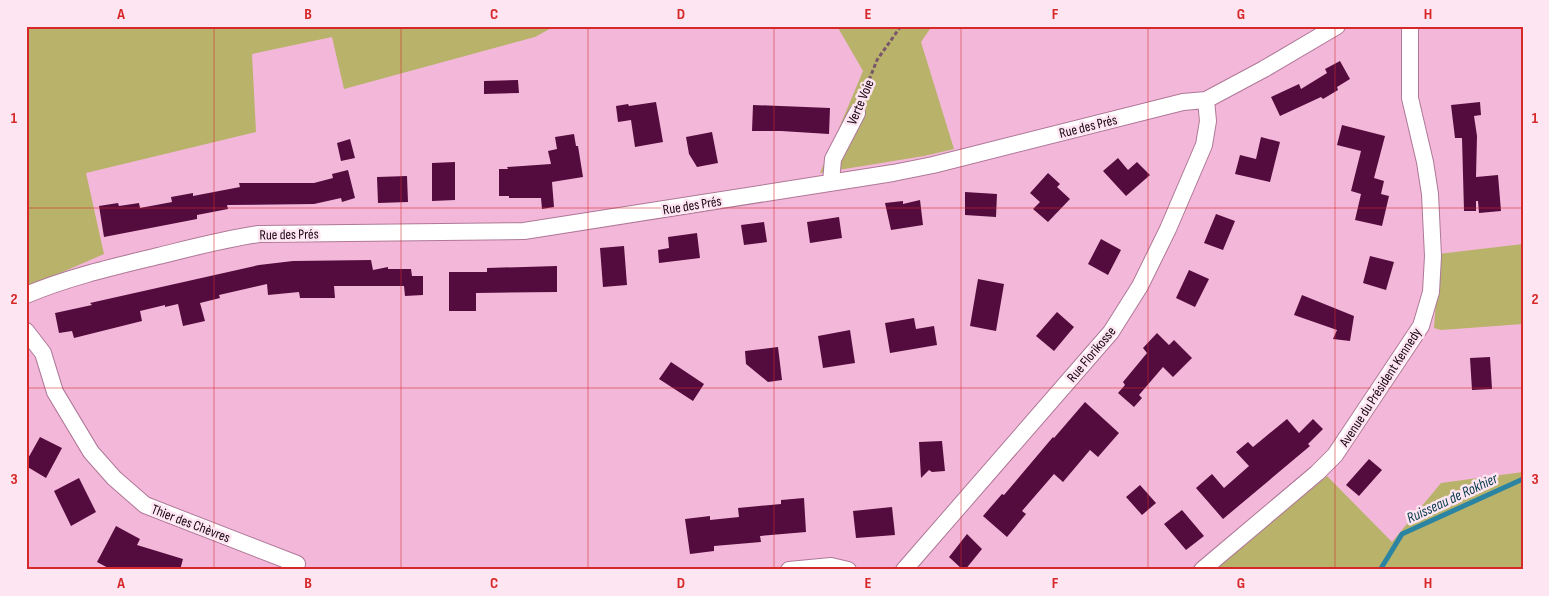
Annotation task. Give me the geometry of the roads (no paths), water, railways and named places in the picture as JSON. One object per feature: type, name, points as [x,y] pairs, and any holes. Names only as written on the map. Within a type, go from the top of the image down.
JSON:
[{"type":"street","name":"Rue des Prés","points":[[26,295],[51,284],[90,272],[258,234],[524,231],[933,165],[1183,102],[1206,100],[1264,69],[1336,26]]},
{"type":"street","name":"Avenue du Président Kennedy","points":[[1202,570],[1336,455],[1421,326],[1431,292],[1433,256],[1429,186],[1410,98],[1410,26]]},
{"type":"street","name":"Rue Florikosse","points":[[904,570],[1111,332],[1140,286],[1164,237],[1204,145],[1208,121],[1206,100]]},
{"type":"street","name":"Verte Voie","points":[[831,182],[833,158],[857,113]]},
{"type":"street","name":"Thier des Chèvres","points":[[26,330],[43,353],[55,392],[92,452],[114,478],[145,505],[297,564]]},
{"type":"street","points":[[789,570],[831,566],[848,570]]},
{"type":"waterway","name":"Ruisseau de Rokhier","points":[[1380,570],[1402,534],[1523,479]]}]
